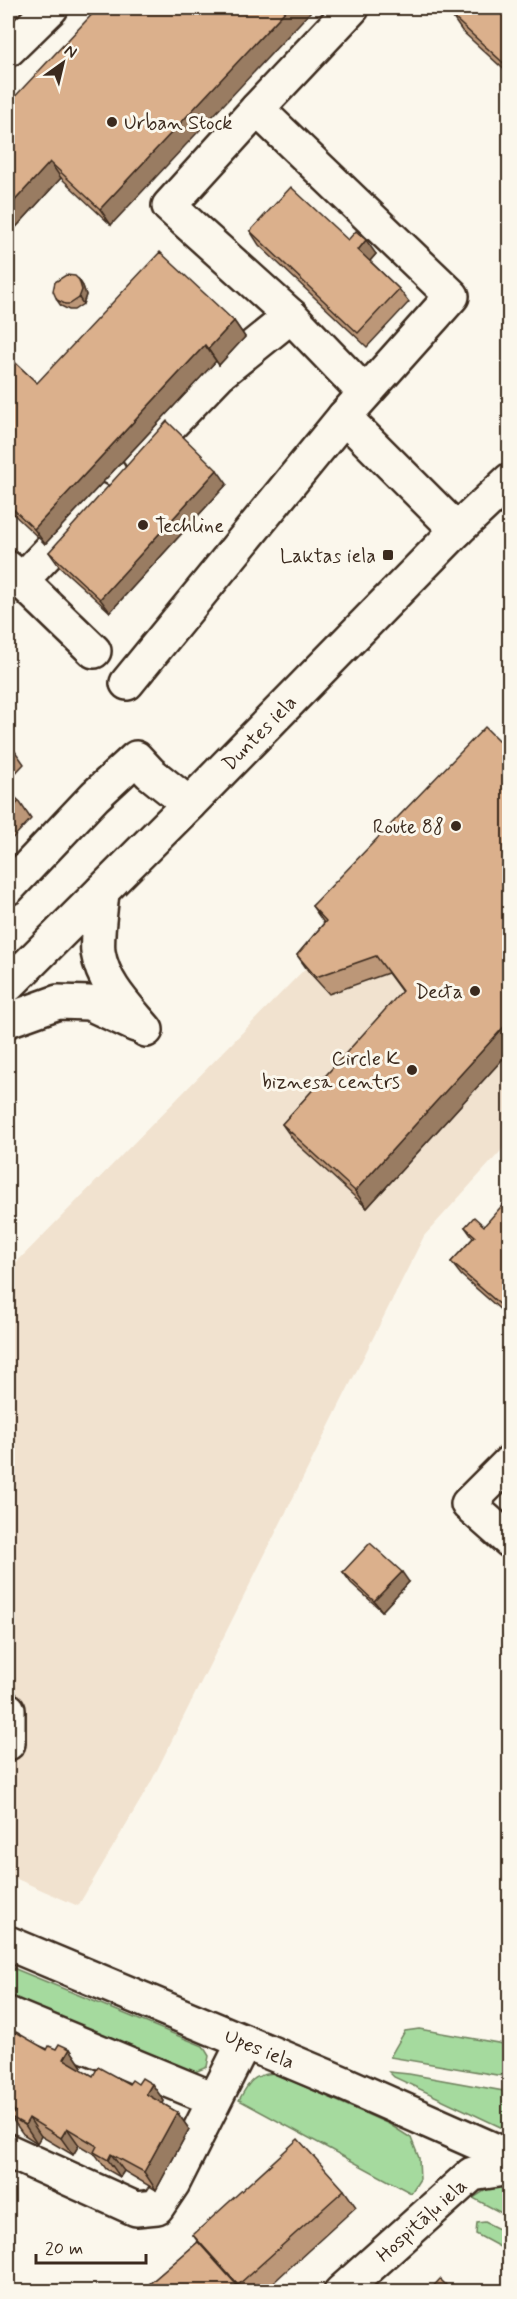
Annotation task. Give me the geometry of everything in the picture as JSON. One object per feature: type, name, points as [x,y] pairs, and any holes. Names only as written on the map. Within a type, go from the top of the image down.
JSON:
[{"type":"street","points":[[8,47],[9,49],[51,8]]},
{"type":"street","points":[[352,8],[169,206],[291,316],[355,405],[457,530]]},
{"type":"street","points":[[128,683],[355,405],[452,296],[257,109]]},
{"type":"street","points":[[94,651],[14,574],[219,374],[291,316]]},
{"type":"street","name":"Duntes iela","points":[[8,985],[457,530],[504,494]]},
{"type":"street","points":[[8,888],[136,758],[150,773],[189,804]]},
{"type":"street","points":[[8,1020],[58,1002],[89,1002],[146,1030],[107,981],[98,951],[102,891]]},
{"type":"street","points":[[510,1462],[468,1504],[510,1541]]},
{"type":"street","points":[[8,1710],[8,1743]]},
{"type":"street","name":"Upes iela","points":[[8,1943],[345,2084],[510,2157]]},
{"type":"street","points":[[8,2014],[214,2099]]},
{"type":"street","points":[[8,2151],[136,2209],[157,2207],[174,2183],[244,2042]]},
{"type":"street","name":"Hospitāļu iela","points":[[341,2292],[472,2174],[510,2168]]},
{"type":"shaded area","points":[[509,761],[509,1142],[424,1236],[150,1784],[78,1906],[8,1875],[8,1271]]},
{"type":"green space","points":[[8,1966],[203,2046],[209,2056],[207,2067],[190,2074],[8,1998]]},
{"type":"green space","points":[[419,2029],[509,2045],[509,2077],[390,2057],[405,2031]]},
{"type":"green space","points":[[389,2072],[509,2092],[509,2131],[394,2077]]},
{"type":"green space","points":[[274,2073],[389,2124],[411,2138],[419,2158],[420,2179],[411,2193],[239,2100],[252,2080]]},
{"type":"green space","points":[[495,2184],[509,2184],[509,2217],[473,2198]]},
{"type":"green space","points":[[485,2222],[509,2234],[509,2252],[476,2234],[477,2223]]},
{"type":"building","name":"Urban Stock","points":[[98,8],[288,8],[100,209],[50,162],[8,208],[8,104]]},
{"type":"building","points":[[458,8],[510,8],[510,69],[451,15]]},
{"type":"building","points":[[291,187],[348,240],[356,231],[366,240],[358,250],[399,289],[358,333],[250,231]]},
{"type":"building","points":[[160,252],[234,321],[208,349],[205,345],[34,529],[8,504],[8,356],[37,383]]},
{"type":"building","points":[[66,275],[75,276],[82,290],[79,298],[70,304],[57,300],[53,291],[55,282]]},
{"type":"building","name":"Techline","points":[[167,421],[217,470],[100,599],[49,552]]},
{"type":"building","points":[[485,727],[504,746],[510,741],[510,1020],[355,1191],[282,1124],[402,991],[376,956],[316,977],[297,955],[326,921],[312,906]]},
{"type":"building","points":[[8,791],[19,801],[8,814]]},
{"type":"building","points":[[507,1200],[510,1202],[510,1313],[451,1262],[475,1236],[465,1227],[474,1217],[484,1226]]},
{"type":"building","points":[[370,1543],[402,1572],[374,1601],[343,1572]]},
{"type":"building","points":[[16,2032],[47,2050],[49,2046],[56,2049],[59,2044],[70,2049],[64,2059],[93,2076],[98,2067],[129,2084],[132,2080],[138,2084],[142,2078],[152,2084],[146,2094],[177,2112],[144,2172],[111,2154],[108,2160],[94,2152],[97,2146],[67,2128],[61,2138],[29,2118],[25,2125],[11,2117],[15,2111],[8,2106],[8,2039],[10,2041]]},
{"type":"building","points":[[298,2139],[344,2190],[238,2285],[193,2235]]},
{"type":"building","points":[[198,2242],[243,2292],[140,2292]]},
{"type":"building","points":[[440,2279],[453,2292],[428,2292]]},
{"type":"place","name":"Urban Stock","points":[[112,122]]},
{"type":"place","name":"Techline","points":[[143,525]]},
{"type":"place","name":"Laktas iela","points":[[388,555]]},
{"type":"place","name":"Route 88","points":[[456,826]]},
{"type":"place","name":"Decta","points":[[475,991]]},
{"type":"place","name":"Circle K biznesa centrs","points":[[412,1070]]}]
